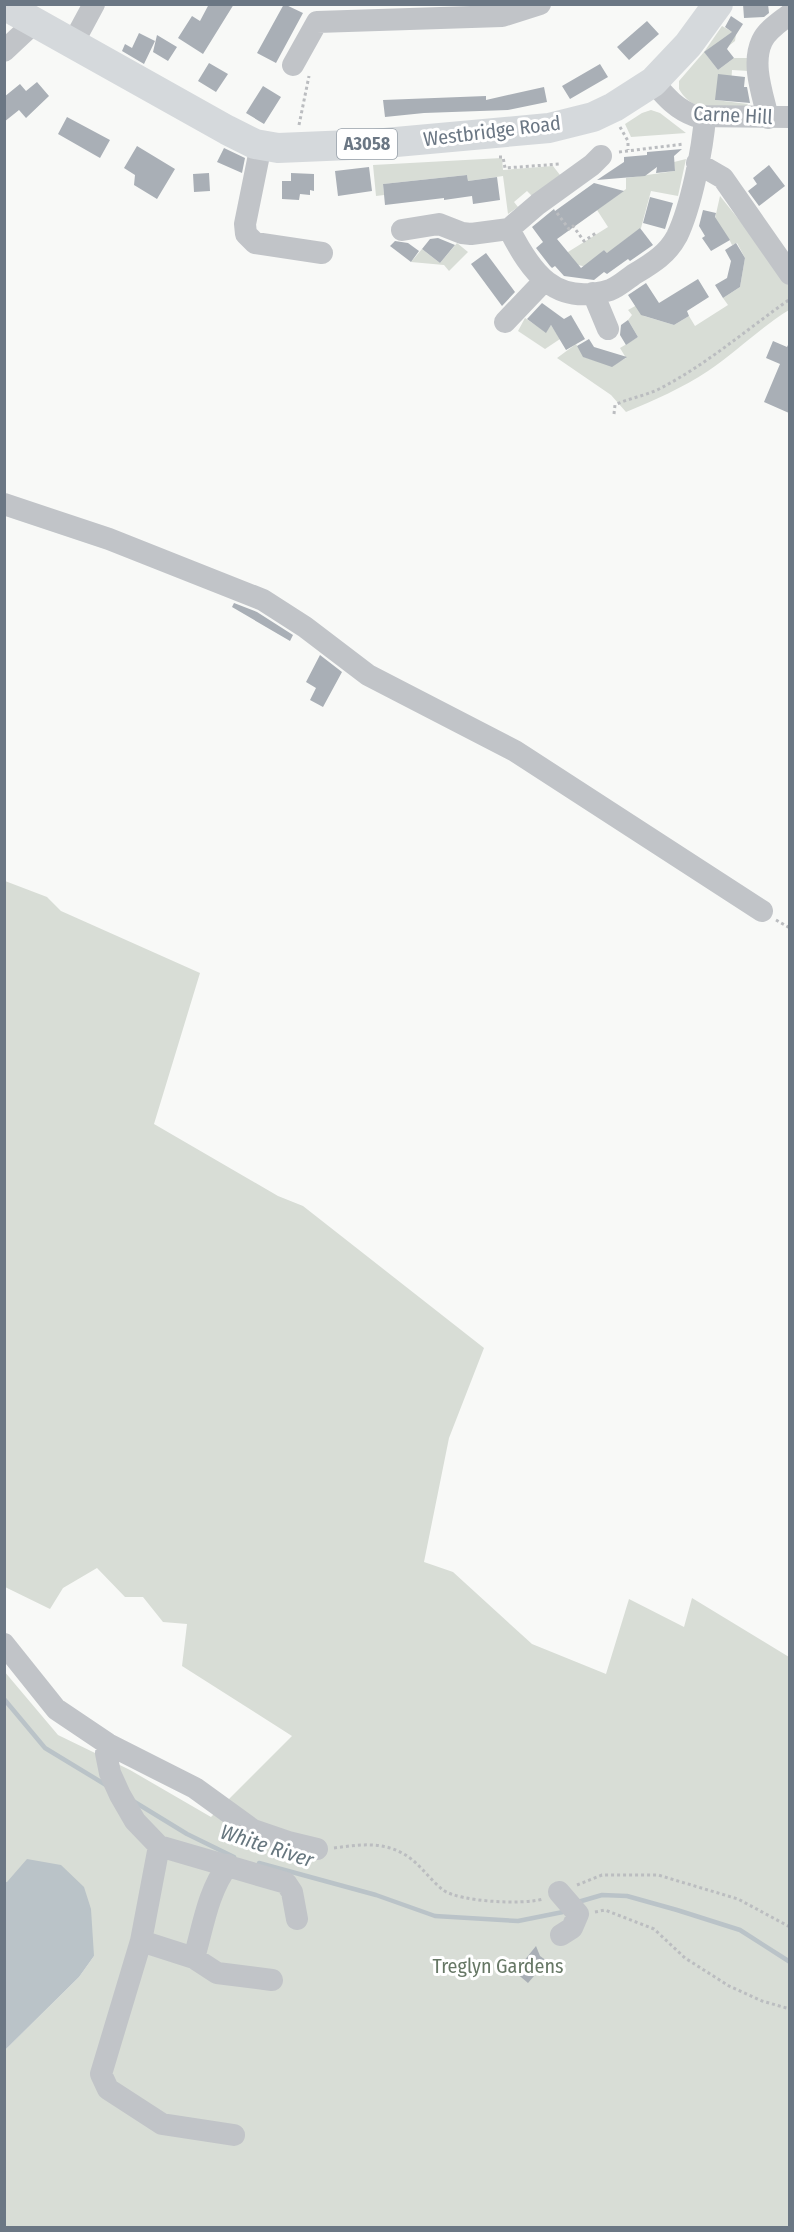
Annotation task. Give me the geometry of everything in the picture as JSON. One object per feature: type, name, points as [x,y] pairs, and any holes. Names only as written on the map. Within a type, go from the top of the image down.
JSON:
[{"type":"main road","name":"Westbridge Road","points":[[4,4],[226,130],[261,145],[278,148],[374,144],[549,128],[593,117],[614,107],[653,82],[688,45],[718,4]]},
{"type":"street","points":[[73,43],[94,4]]},
{"type":"street","points":[[292,65],[317,22],[428,11],[502,16],[540,4]]},
{"type":"street","points":[[779,117],[759,77],[758,54],[762,40],[789,14]]},
{"type":"street","points":[[4,51],[36,21]]},
{"type":"street","name":"Carne Hill","points":[[653,82],[664,96],[682,111],[705,116],[779,117]]},
{"type":"street","points":[[509,229],[529,264],[544,281],[578,295],[611,290],[664,255],[676,236],[685,215],[700,152],[705,116]]},
{"type":"street","points":[[261,145],[245,224],[246,234],[255,243],[322,253]]},
{"type":"street","points":[[700,152],[723,178],[789,274]]},
{"type":"street","points":[[402,230],[439,224],[471,234],[509,229],[570,170],[592,165],[601,156]]},
{"type":"street","points":[[505,322],[544,281]]},
{"type":"street","points":[[593,293],[608,329]]},
{"type":"street","points":[[4,504],[109,539],[263,600],[304,627],[368,675],[515,751],[762,911]]},
{"type":"street","points":[[4,1644],[56,1708],[108,1744],[195,1788],[253,1830],[317,1849]]},
{"type":"street","points":[[108,1744],[106,1753],[118,1791],[135,1821],[159,1846],[286,1883],[292,1892],[297,1919]]},
{"type":"street","points":[[159,1846],[141,1941],[101,2074],[108,2089],[162,2124],[234,2135]]},
{"type":"street","points":[[194,1958],[212,1893],[228,1865]]},
{"type":"street","points":[[561,1935],[572,1928],[570,1905]]},
{"type":"street","points":[[141,1941],[194,1958],[217,1973],[272,1980]]},
{"type":"path","points":[[619,126],[628,141],[628,150]]},
{"type":"path","points":[[601,156],[628,150],[700,152]]},
{"type":"path","points":[[489,158],[503,157],[504,168],[570,170]]},
{"type":"path","points":[[553,207],[569,229],[573,226],[584,241],[596,233]]},
{"type":"path","points":[[614,414],[615,405],[627,399],[656,391],[691,370],[729,346],[789,299]]},
{"type":"path","points":[[570,1905],[605,1910],[654,1929],[685,1958],[729,1986],[762,2001],[789,2009]]},
{"type":"green space","points":[[722,26],[736,34],[735,41],[726,48],[705,53],[718,70],[734,58],[748,58],[749,71],[732,70],[731,85],[715,100],[748,104],[745,108],[717,109],[699,106],[692,103],[679,89],[679,81],[704,52]]},
{"type":"green space","points":[[651,110],[660,113],[686,133],[631,137],[625,124]]},
{"type":"green space","points":[[502,158],[503,170],[553,166],[560,175],[532,196],[527,191],[514,202],[518,207],[508,214],[503,176],[468,181],[467,175],[383,184],[384,195],[376,196],[373,165]]},
{"type":"green space","points":[[686,159],[678,196],[651,191],[641,228],[618,245],[609,255],[604,250],[587,267],[569,263],[568,252],[608,227],[597,210],[626,189],[626,178],[675,171],[674,162]]},
{"type":"green space","points":[[720,196],[760,246],[789,276],[789,310],[698,377],[626,412],[611,395],[557,358],[576,344],[584,357],[612,366],[626,358],[620,348],[638,337],[628,320],[632,315],[628,310],[637,305],[644,316],[674,325],[689,316],[695,326],[728,305],[723,298],[740,287],[745,258],[737,243],[732,245],[714,223]]},
{"type":"green space","points":[[457,243],[468,252],[449,271],[444,265],[411,262],[422,249],[440,263]]},
{"type":"green space","points":[[525,318],[546,332],[551,325],[560,339],[545,349],[518,331]]},
{"type":"green space","name":"Treglyn Gardens","points":[[5,881],[47,897],[61,911],[200,973],[154,1124],[278,1196],[303,1206],[484,1348],[449,1438],[424,1562],[453,1572],[532,1644],[606,1674],[629,1599],[684,1627],[692,1598],[789,1657],[789,2227],[5,2227],[5,2050],[79,1977],[94,1956],[5,1882],[4,1671],[58,1735],[130,1770],[211,1817],[292,1736],[182,1666],[187,1624],[163,1622],[143,1597],[125,1597],[97,1568],[63,1588],[50,1609],[5,1587]]},
{"type":"shaded area","points":[[27,1859],[61,1865],[84,1887],[91,1909],[94,1956],[79,1977],[5,2050],[5,1882]]},
{"type":"building","points":[[209,4],[234,4],[203,54],[178,38],[192,16],[200,21]]},
{"type":"building","points":[[284,4],[303,13],[276,63],[257,53]]},
{"type":"building","points":[[743,4],[768,4],[769,13],[764,17],[744,18]]},
{"type":"building","points":[[731,16],[743,24],[727,49],[734,58],[718,70],[704,52],[732,32],[725,27]]},
{"type":"building","points":[[647,21],[659,34],[629,60],[617,47]]},
{"type":"building","points":[[139,33],[155,41],[144,64],[122,51],[125,44],[132,48]]},
{"type":"building","points":[[157,35],[177,47],[168,61],[153,52]]},
{"type":"building","points":[[209,63],[228,74],[216,92],[198,81]]},
{"type":"building","points":[[600,64],[608,77],[570,99],[562,86]]},
{"type":"building","points":[[718,74],[745,77],[744,87],[747,87],[750,103],[715,100]]},
{"type":"building","points":[[37,82],[49,96],[26,118],[19,110],[4,122],[4,97],[20,84],[26,91]]},
{"type":"building","points":[[263,86],[281,97],[264,124],[246,113]]},
{"type":"building","points":[[544,87],[547,102],[508,110],[385,117],[383,100],[486,96],[486,100]]},
{"type":"building","points":[[67,117],[110,140],[100,158],[58,134]]},
{"type":"building","points":[[137,146],[175,169],[157,199],[134,185],[135,175],[124,168]]},
{"type":"building","points":[[224,148],[245,158],[242,173],[217,162]]},
{"type":"building","points":[[682,149],[674,156],[675,171],[656,173],[657,167],[645,176],[597,180],[624,162],[624,157],[647,155],[647,152]]},
{"type":"building","points":[[769,165],[785,186],[759,206],[748,191],[757,184],[753,178]]},
{"type":"building","points":[[369,167],[372,191],[338,196],[335,171]]},
{"type":"building","points":[[209,173],[210,191],[194,192],[193,174]]},
{"type":"building","points":[[291,173],[314,174],[314,191],[310,190],[310,195],[300,194],[299,200],[282,199],[282,181],[291,181]]},
{"type":"building","points":[[467,175],[468,181],[497,177],[500,200],[473,204],[472,196],[385,205],[383,184]]},
{"type":"building","points":[[594,183],[624,191],[557,239],[581,268],[604,250],[607,253],[640,228],[653,245],[630,261],[628,259],[594,280],[564,276],[555,266],[552,268],[536,248],[543,242],[532,227],[554,209],[555,211]]},
{"type":"building","points":[[650,197],[673,203],[665,229],[643,223]]},
{"type":"building","points":[[703,210],[716,213],[715,217],[730,240],[711,251],[702,238],[705,236],[699,226]]},
{"type":"building","points":[[438,238],[455,245],[440,263],[422,249],[430,239]]},
{"type":"building","points":[[395,241],[408,243],[419,251],[411,262],[390,246]]},
{"type":"building","points":[[736,243],[745,258],[740,287],[723,298],[715,285],[727,278],[731,261],[725,250]]},
{"type":"building","points":[[486,253],[515,292],[502,306],[471,264]]},
{"type":"building","points":[[698,279],[709,297],[687,311],[689,316],[674,325],[641,315],[628,295],[646,283],[659,303]]},
{"type":"building","points":[[542,303],[564,319],[571,315],[585,339],[566,350],[551,325],[546,333],[527,319]]},
{"type":"building","points":[[628,320],[638,337],[626,345],[620,335],[621,325]]},
{"type":"building","points":[[589,339],[594,347],[627,357],[612,367],[583,357],[577,346]]},
{"type":"building","points":[[773,341],[787,347],[789,343],[789,413],[764,402],[780,364],[766,358]]},
{"type":"building","points":[[234,603],[257,612],[293,635],[290,641],[232,607]]},
{"type":"building","points":[[320,655],[342,672],[323,707],[310,700],[316,688],[306,682]]},
{"type":"building","points":[[536,1946],[540,1956],[547,1961],[528,1983],[515,1972]]},
{"type":"waterway","name":"White River","points":[[4,1699],[45,1748],[106,1785]]},
{"type":"waterway","name":"White River","points":[[133,1801],[187,1834],[234,1857]]},
{"type":"waterway","name":"White River","points":[[259,1863],[376,1895],[435,1916],[518,1921],[563,1912]]},
{"type":"waterway","name":"White River","points":[[578,1902],[602,1895],[627,1896],[677,1910],[740,1930],[790,1962]]}]
